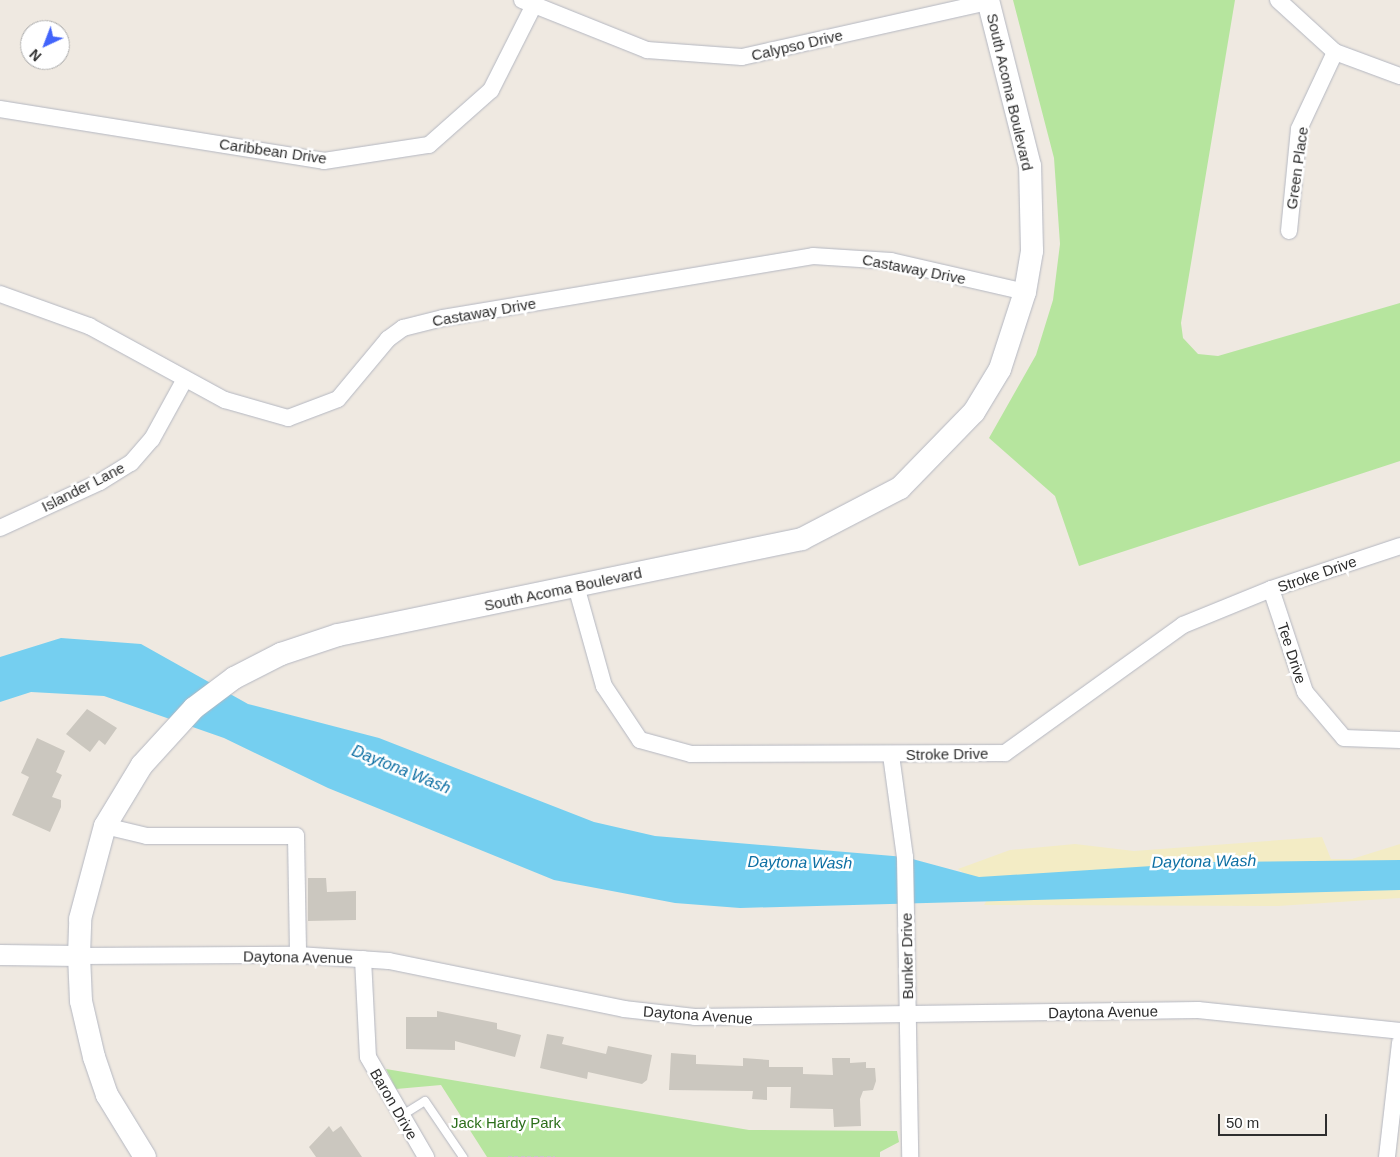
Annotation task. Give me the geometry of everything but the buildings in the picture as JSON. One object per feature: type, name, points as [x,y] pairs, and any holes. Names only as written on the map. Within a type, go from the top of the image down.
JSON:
[{"type":"main road","name":"South Acoma Boulevard","points":[[144,1157],[107,1095],[94,1057],[81,1001],[78,956],[80,918],[106,826],[122,794],[166,736],[194,708],[250,670],[338,635],[802,539],[900,488],[974,412],[1000,369],[1025,292],[1032,251],[1030,166],[989,1]]},
{"type":"street","points":[[1278,0],[1335,52],[1400,76]]},
{"type":"street","name":"Calypso Drive","points":[[528,2],[647,50],[742,57],[989,1]]},
{"type":"street","name":"Caribbean Drive","points":[[0,109],[324,161],[429,145],[491,90],[528,2]]},
{"type":"street","name":"Green Place","points":[[1289,231],[1299,128],[1335,52]]},
{"type":"street","name":"Castaway Drive","points":[[0,294],[89,326],[185,380],[225,400],[288,418],[338,399],[388,339],[416,324],[813,256],[891,262],[1025,292]]},
{"type":"street","name":"Islander Lane","points":[[0,528],[100,482],[131,463],[152,439],[185,380]]},
{"type":"street","name":"Stroke Drive","points":[[576,586],[604,686],[640,740],[691,754],[891,756],[1005,753],[1184,625],[1271,589],[1400,546]]},
{"type":"street","name":"Tee Drive","points":[[1271,589],[1305,692],[1344,738],[1400,740]]},
{"type":"street","name":"Bunker Drive","points":[[891,756],[906,858],[910,1157]]},
{"type":"street","points":[[106,826],[147,836],[296,836],[298,956]]},
{"type":"street","name":"Daytona Avenue","points":[[0,955],[298,956],[363,959],[417,964],[654,1014],[773,1019],[908,1014],[1198,1010],[1400,1031]]},
{"type":"street","name":"Baron Drive","points":[[363,959],[368,1057],[399,1117],[426,1157]]},
{"type":"street","points":[[1386,1157],[1400,1043]]},
{"type":"lane","points":[[399,1117],[425,1102],[464,1157]]},
{"type":"path","points":[[508,1157],[555,1157]]},
{"type":"green space","points":[[1013,0],[1235,0],[1181,323],[1183,338],[1198,354],[1218,356],[1400,303],[1400,461],[1079,566],[1055,496],[989,438],[1036,355],[1053,300],[1060,244],[1054,158]]},
{"type":"green space","name":"Jack Hardy Park","points":[[386,1069],[749,1130],[897,1131],[899,1142],[880,1152],[880,1157],[487,1157],[441,1085],[396,1089]]},
{"type":"sand","points":[[1322,837],[1331,859],[1352,859],[1400,844],[1400,898],[1278,906],[984,905],[992,892],[958,869],[1010,850],[1075,844],[1134,851]]},
{"type":"water","name":"Daytona Wash","points":[[61,638],[141,644],[248,704],[379,738],[594,822],[655,836],[905,857],[979,877],[1214,862],[1400,860],[1400,890],[740,908],[675,903],[554,880],[328,788],[224,738],[104,696],[31,692],[0,702],[0,657]]}]
